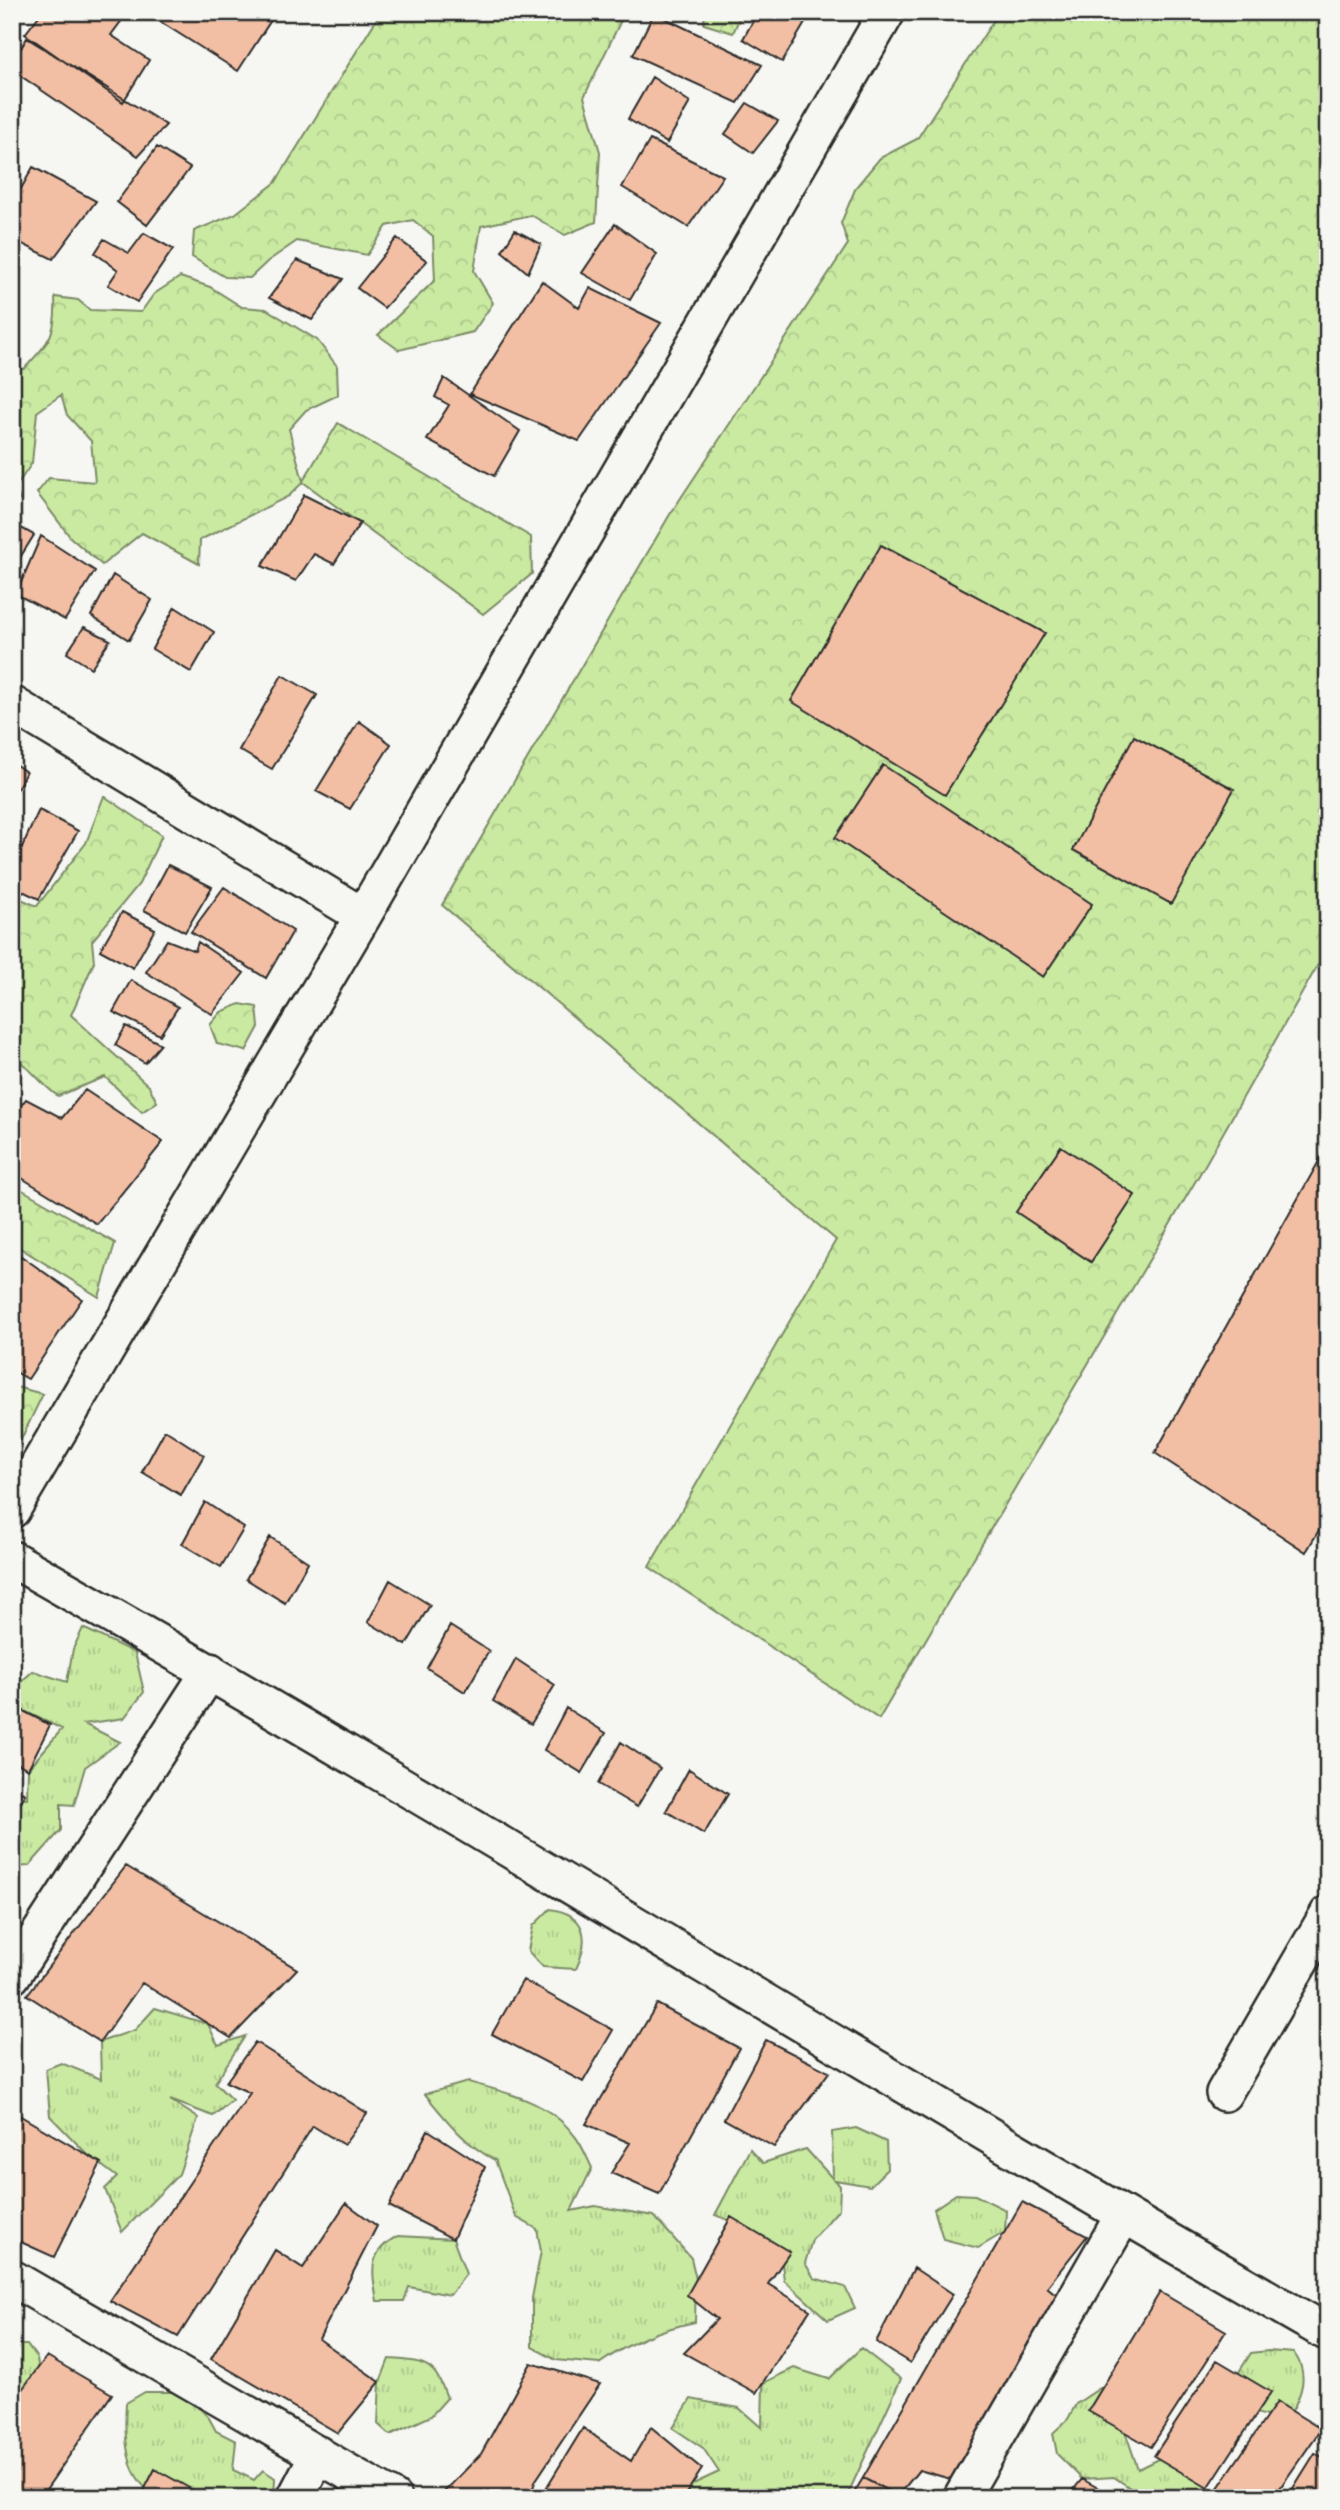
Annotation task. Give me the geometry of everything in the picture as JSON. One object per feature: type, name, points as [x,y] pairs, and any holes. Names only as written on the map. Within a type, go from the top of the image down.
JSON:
[{"type":"street","points":[[12,1510],[363,916],[887,12]]},
{"type":"street","points":[[12,704],[363,916]]},
{"type":"street","points":[[12,1559],[210,1671],[1124,2216],[1328,2333]]},
{"type":"street","points":[[12,1976],[210,1671]]},
{"type":"street","points":[[1224,2093],[1328,1914]]},
{"type":"street","points":[[961,2498],[1124,2216]]},
{"type":"street","points":[[12,2278],[393,2498]]},
{"type":"street","points":[[295,2498],[318,2455]]},
{"type":"green space","points":[[381,12],[520,12],[550,18],[559,12],[625,12],[584,97],[600,152],[596,222],[565,235],[531,215],[481,226],[474,271],[493,303],[473,332],[399,350],[378,335],[435,280],[433,236],[413,220],[387,226],[367,255],[297,241],[268,261],[250,278],[225,277],[192,257],[194,231],[235,214],[275,183]]},
{"type":"green space","points":[[705,12],[742,12],[733,33],[704,24]]},
{"type":"green space","points":[[999,12],[1328,12],[1328,947],[1205,1165],[879,1719],[649,1567],[836,1240],[442,905],[669,516],[848,244],[841,223],[856,187],[880,158],[917,139]]},
{"type":"green space","points":[[180,277],[210,287],[242,307],[266,309],[317,340],[337,366],[338,395],[306,410],[289,429],[303,481],[338,423],[531,537],[532,574],[483,614],[303,482],[289,496],[200,540],[199,564],[142,533],[102,565],[71,538],[37,493],[49,478],[95,482],[91,441],[67,415],[61,395],[37,412],[32,463],[15,488],[20,500],[12,503],[12,368],[24,369],[50,337],[55,320],[55,297],[78,300],[90,310],[141,312],[154,294]]},
{"type":"green space","points":[[104,796],[162,835],[139,884],[92,941],[94,962],[71,1015],[149,1086],[157,1102],[142,1112],[105,1077],[58,1096],[12,1056],[12,895],[37,906],[86,843]]},
{"type":"green space","points":[[240,1004],[257,1007],[259,1027],[246,1051],[217,1044],[210,1025],[221,1012]]},
{"type":"green space","points":[[12,1184],[115,1243],[99,1297],[12,1243]]},
{"type":"green space","points":[[12,1386],[43,1394],[12,1458]]},
{"type":"green space","points":[[83,1628],[135,1653],[144,1692],[124,1718],[84,1724],[120,1742],[85,1767],[74,1805],[61,1804],[61,1830],[29,1866],[12,1867],[12,1797],[27,1798],[28,1769],[62,1729],[12,1705],[12,1690],[33,1671],[67,1682],[73,1649]]},
{"type":"green space","points":[[550,1909],[572,1916],[582,1930],[583,1948],[576,1969],[543,1967],[528,1951],[533,1926]]},
{"type":"green space","points":[[155,2008],[208,2024],[218,2045],[245,2036],[215,2083],[232,2100],[213,2116],[170,2100],[198,2118],[179,2174],[122,2232],[105,2189],[117,2177],[88,2155],[50,2116],[46,2069],[61,2063],[101,2079],[100,2042],[135,2030]]},
{"type":"green space","points":[[468,2082],[512,2094],[539,2106],[552,2114],[574,2135],[592,2168],[571,2211],[595,2206],[654,2216],[691,2258],[696,2279],[695,2322],[644,2338],[599,2364],[556,2360],[532,2347],[532,2298],[541,2251],[537,2229],[516,2217],[495,2160],[465,2139],[425,2094]]},
{"type":"green space","points":[[856,2128],[886,2142],[887,2169],[870,2186],[835,2180],[840,2186],[839,2209],[812,2240],[805,2263],[814,2278],[845,2287],[855,2308],[828,2320],[784,2280],[780,2247],[745,2226],[715,2215],[750,2149],[763,2163],[806,2149],[833,2179],[832,2132]]},
{"type":"green space","points":[[956,2194],[975,2195],[1006,2210],[1005,2232],[978,2248],[943,2239],[934,2209]]},
{"type":"green space","points":[[398,2236],[453,2239],[466,2274],[450,2295],[409,2287],[404,2301],[377,2301],[373,2271],[376,2256],[388,2242]]},
{"type":"green space","points":[[12,2345],[27,2345],[37,2358],[41,2386],[16,2399],[12,2399]]},
{"type":"green space","points":[[861,2348],[901,2379],[846,2498],[789,2498],[773,2491],[768,2498],[686,2498],[691,2485],[719,2472],[703,2448],[673,2428],[691,2399],[739,2408],[762,2428],[763,2383],[794,2368],[829,2379]]},
{"type":"green space","points":[[1251,2353],[1294,2353],[1303,2377],[1300,2393],[1289,2416],[1276,2419],[1256,2413],[1247,2399],[1239,2372]]},
{"type":"green space","points":[[389,2359],[420,2363],[433,2370],[447,2398],[431,2416],[390,2435],[378,2424],[380,2382]]},
{"type":"green space","points":[[1136,2378],[1133,2425],[1126,2434],[1138,2469],[1172,2452],[1208,2488],[1191,2498],[1145,2498],[1114,2477],[1082,2479],[1057,2454],[1053,2433],[1068,2419],[1076,2404],[1103,2386]]},
{"type":"green space","points":[[145,2392],[184,2392],[209,2418],[216,2431],[236,2441],[233,2470],[254,2480],[263,2470],[275,2478],[274,2498],[231,2498],[228,2494],[220,2498],[171,2499],[159,2497],[147,2490],[133,2468],[125,2429],[126,2403]]},
{"type":"building","points":[[42,12],[128,12],[111,35],[149,60],[123,102],[25,34]]},
{"type":"building","points":[[145,12],[272,12],[275,14],[238,71]]},
{"type":"building","points":[[758,12],[789,12],[805,23],[782,62],[743,39]]},
{"type":"building","points":[[654,13],[762,65],[738,103],[633,55]]},
{"type":"building","points":[[27,38],[166,125],[138,156],[12,70],[12,63]]},
{"type":"building","points":[[652,77],[690,102],[667,143],[628,119]]},
{"type":"building","points":[[747,103],[778,121],[753,153],[725,134]]},
{"type":"building","points":[[650,140],[723,176],[688,227],[622,187]]},
{"type":"building","points":[[157,147],[190,168],[147,225],[117,202]]},
{"type":"building","points":[[33,167],[96,201],[53,259],[12,239],[12,205]]},
{"type":"building","points":[[615,224],[657,254],[630,300],[582,273]]},
{"type":"building","points":[[515,230],[541,244],[528,273],[502,251]]},
{"type":"building","points":[[144,233],[173,249],[137,302],[108,285],[118,270],[95,253],[104,239],[129,253]]},
{"type":"building","points":[[397,238],[427,261],[384,308],[357,288]]},
{"type":"building","points":[[297,260],[343,279],[312,320],[269,298]]},
{"type":"building","points":[[542,281],[579,308],[590,288],[661,323],[579,441],[470,394]]},
{"type":"building","points":[[444,378],[520,431],[494,476],[427,440],[449,405],[435,397]]},
{"type":"building","points":[[304,495],[360,523],[334,564],[314,554],[296,581],[262,566]]},
{"type":"building","points":[[12,523],[34,535],[16,564],[12,562]]},
{"type":"building","points":[[41,536],[95,571],[65,620],[16,594]]},
{"type":"building","points":[[881,545],[1045,633],[945,795],[791,701]]},
{"type":"building","points":[[113,575],[152,600],[129,640],[91,616]]},
{"type":"building","points":[[175,607],[214,632],[191,672],[152,649]]},
{"type":"building","points":[[84,627],[110,640],[91,668],[67,653]]},
{"type":"building","points":[[282,675],[317,695],[272,769],[239,750]]},
{"type":"building","points":[[359,721],[391,744],[350,809],[316,791]]},
{"type":"building","points":[[1134,736],[1234,789],[1171,904],[1073,850]]},
{"type":"building","points":[[12,762],[26,772],[12,799]]},
{"type":"building","points":[[883,765],[1092,904],[1043,977],[835,838]]},
{"type":"building","points":[[39,810],[78,831],[39,899],[12,886],[12,869]]},
{"type":"building","points":[[168,865],[212,887],[185,932],[144,910]]},
{"type":"building","points":[[224,887],[293,931],[266,978],[191,932]]},
{"type":"building","points":[[122,912],[155,929],[133,968],[100,950]]},
{"type":"building","points":[[167,940],[195,951],[198,942],[244,973],[212,1014],[146,972]]},
{"type":"building","points":[[131,980],[178,1007],[160,1035],[113,1012]]},
{"type":"building","points":[[126,1026],[161,1044],[145,1063],[115,1045]]},
{"type":"building","points":[[12,1076],[21,1083],[12,1094]]},
{"type":"building","points":[[85,1090],[163,1142],[97,1224],[12,1172],[12,1117],[26,1099],[62,1118]]},
{"type":"building","points":[[1328,1145],[1328,1515],[1306,1552],[1155,1453]]},
{"type":"building","points":[[1061,1146],[1135,1195],[1091,1262],[1016,1212]]},
{"type":"building","points":[[21,1256],[82,1299],[28,1379],[12,1370],[12,1270]]},
{"type":"building","points":[[165,1430],[204,1455],[181,1495],[142,1472]]},
{"type":"building","points":[[205,1502],[244,1528],[221,1567],[182,1544]]},
{"type":"building","points":[[270,1537],[308,1562],[285,1603],[246,1579]]},
{"type":"building","points":[[390,1580],[430,1605],[406,1645],[368,1622]]},
{"type":"building","points":[[450,1626],[489,1651],[465,1692],[427,1668]]},
{"type":"building","points":[[516,1659],[555,1685],[531,1724],[493,1701]]},
{"type":"building","points":[[12,1705],[50,1725],[28,1769],[12,1760]]},
{"type":"building","points":[[566,1708],[606,1733],[582,1773],[544,1750]]},
{"type":"building","points":[[621,1742],[660,1768],[637,1807],[598,1784]]},
{"type":"building","points":[[689,1769],[728,1794],[704,1834],[666,1811]]},
{"type":"building","points":[[12,1787],[25,1794],[12,1820]]},
{"type":"building","points":[[126,1866],[297,1969],[231,2038],[142,1983],[100,2042],[27,1995]]},
{"type":"building","points":[[523,1980],[613,2030],[583,2082],[492,2034]]},
{"type":"building","points":[[657,2004],[739,2048],[659,2194],[611,2173],[630,2143],[586,2124]]},
{"type":"building","points":[[766,2040],[829,2072],[774,2147],[724,2119]]},
{"type":"building","points":[[255,2042],[367,2113],[344,2145],[313,2126],[178,2337],[110,2301],[250,2093],[226,2082]]},
{"type":"building","points":[[12,2111],[101,2163],[54,2257],[12,2238]]},
{"type":"building","points":[[428,2130],[485,2167],[453,2239],[389,2206]]},
{"type":"building","points":[[1022,2202],[1087,2236],[1047,2287],[1071,2306],[968,2484],[919,2470],[898,2496],[863,2478]]},
{"type":"building","points":[[346,2203],[377,2226],[319,2339],[380,2382],[338,2433],[211,2359],[275,2250],[303,2268]]},
{"type":"building","points":[[731,2217],[790,2252],[768,2284],[810,2310],[756,2393],[684,2353],[717,2319],[687,2295]]},
{"type":"building","points":[[914,2268],[953,2294],[910,2363],[876,2342]]},
{"type":"building","points":[[1160,2292],[1226,2331],[1151,2447],[1088,2411]]},
{"type":"building","points":[[47,2356],[112,2394],[40,2498],[12,2498],[12,2403]]},
{"type":"building","points":[[1217,2360],[1271,2392],[1208,2488],[1154,2456]]},
{"type":"building","points":[[531,2363],[600,2384],[536,2480],[529,2498],[446,2498],[441,2495],[481,2454]]},
{"type":"building","points":[[1277,2402],[1321,2429],[1273,2498],[1211,2498]]},
{"type":"building","points":[[651,2427],[702,2469],[683,2498],[540,2498],[583,2428],[631,2461]]},
{"type":"building","points":[[1315,2453],[1328,2460],[1328,2498],[1287,2498]]},
{"type":"building","points":[[155,2469],[207,2498],[140,2498]]},
{"type":"building","points":[[863,2478],[898,2496],[901,2498],[851,2498]]},
{"type":"building","points":[[1082,2479],[1116,2498],[1067,2498]]}]
